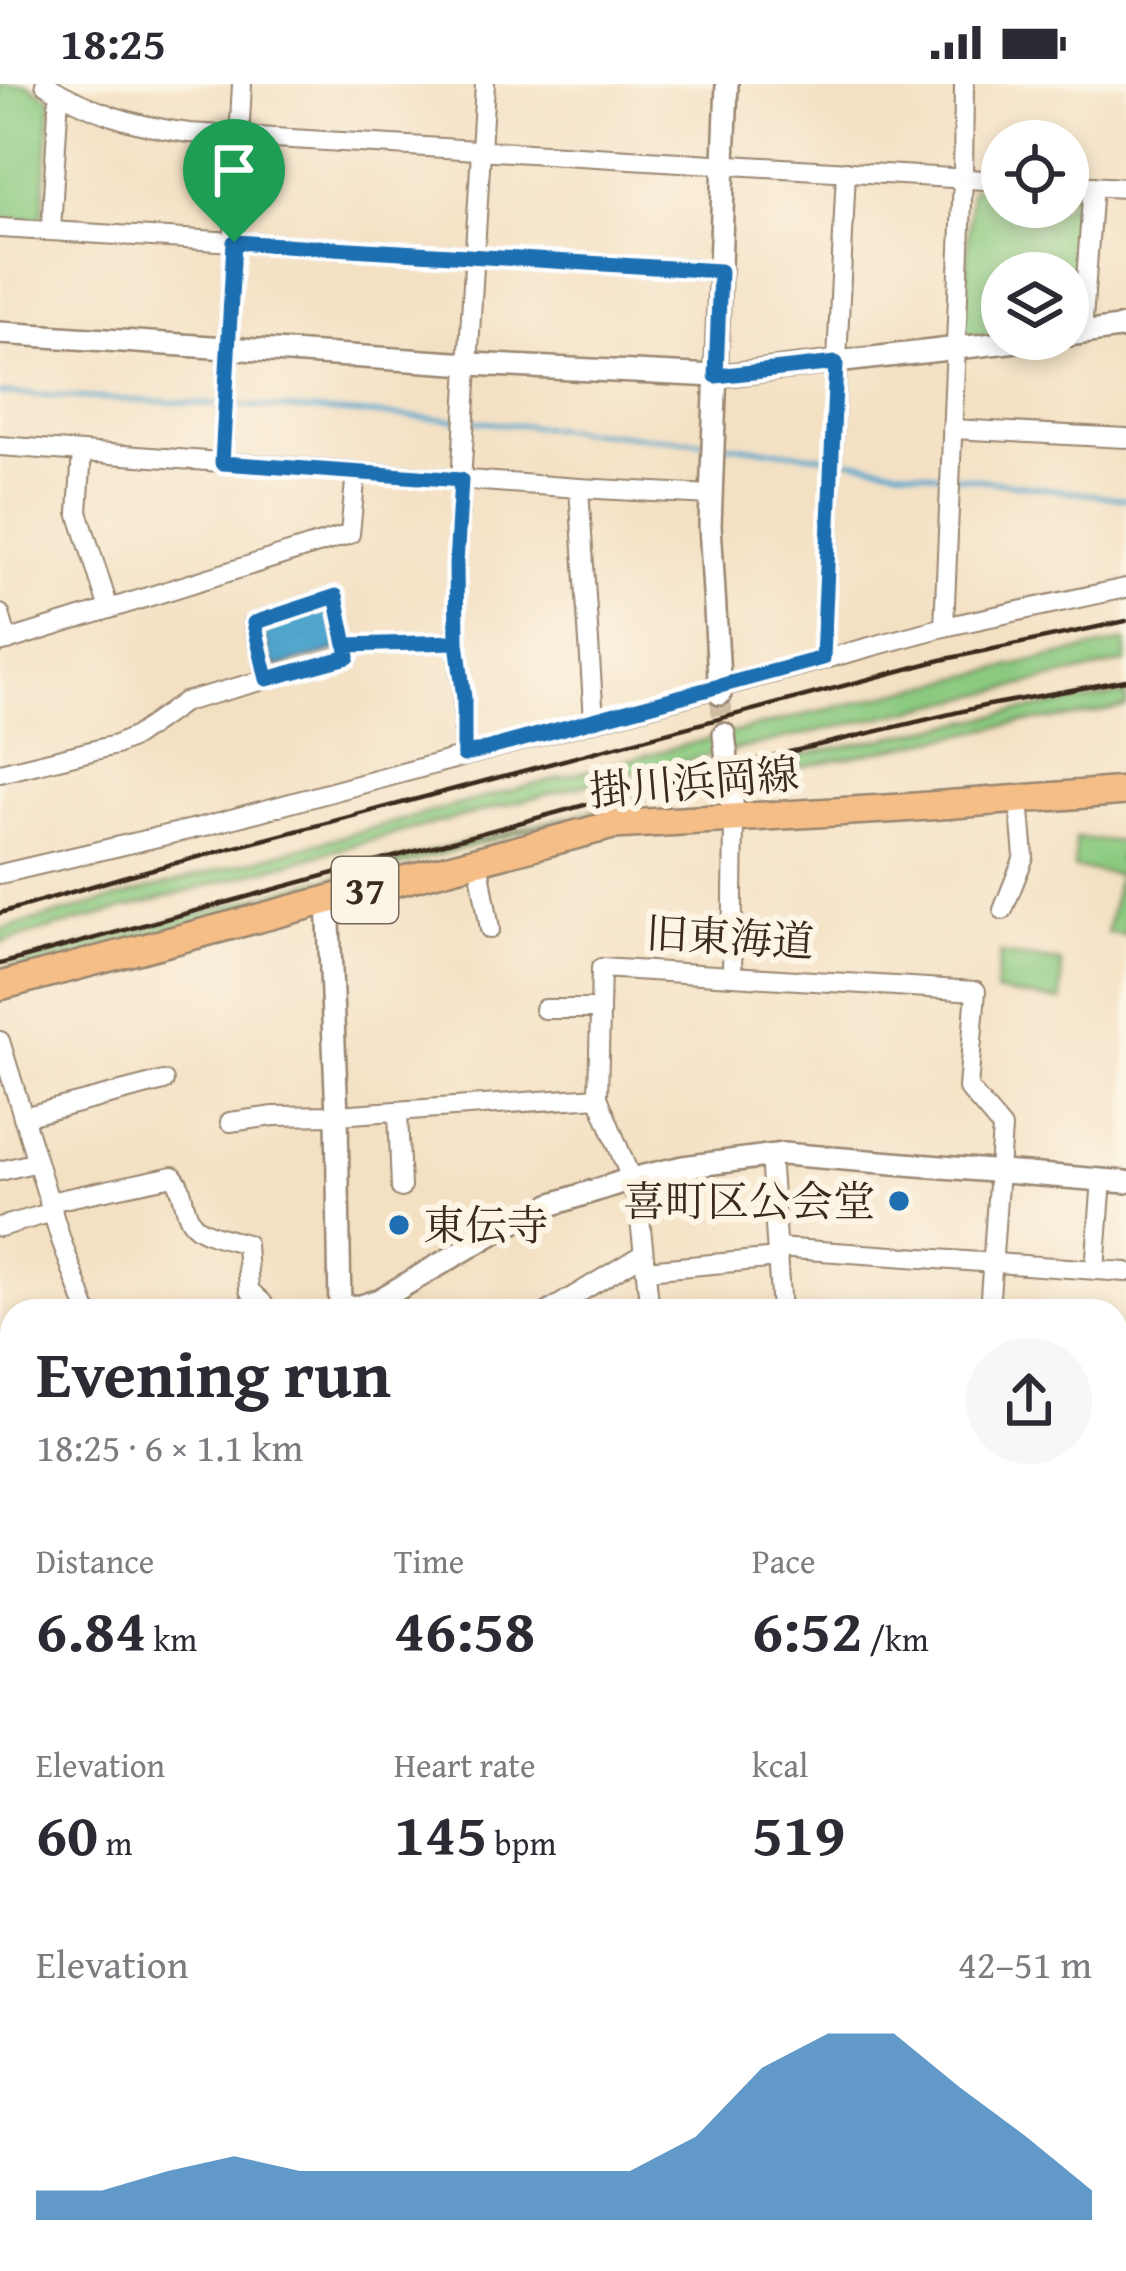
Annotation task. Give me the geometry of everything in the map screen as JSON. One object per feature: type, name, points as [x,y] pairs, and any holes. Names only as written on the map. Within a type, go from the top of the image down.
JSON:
[{"type":"main road","name":"掛川浜岡線","points":[[0,986],[613,825],[1126,791]]},
{"type":"street","points":[[222,463],[242,84]]},
{"type":"street","points":[[464,755],[456,565],[485,84]]},
{"type":"street","points":[[720,690],[711,495],[727,84]]},
{"type":"street","points":[[944,627],[964,84]]},
{"type":"street","points":[[51,231],[52,88],[107,116],[142,127],[239,137],[981,179]]},
{"type":"street","points":[[823,658],[846,171]]},
{"type":"street","points":[[1089,186],[1126,188]]},
{"type":"street","points":[[1085,252],[1093,186]]},
{"type":"street","points":[[0,228],[720,271]]},
{"type":"street","points":[[1089,332],[1126,328]]},
{"type":"street","points":[[0,333],[716,376],[981,346]]},
{"type":"street","points":[[952,429],[1126,438]]},
{"type":"street","points":[[0,446],[711,495]]},
{"type":"street","points":[[82,452],[78,512],[109,609]]},
{"type":"street","points":[[0,614],[4,642],[350,534],[356,472]]},
{"type":"street","points":[[579,488],[594,720]]},
{"type":"street","points":[[0,874],[205,826],[944,627],[1126,587]]},
{"type":"street","points":[[0,773],[116,745],[184,702],[348,657],[336,596],[254,623],[267,679]]},
{"type":"street","points":[[346,645],[457,642]]},
{"type":"street","points":[[724,734],[734,819],[732,975]]},
{"type":"street","points":[[1003,910],[1024,857],[1019,799]]},
{"type":"street","points":[[478,860],[490,929]]},
{"type":"street","points":[[328,899],[340,1299]]},
{"type":"street","name":"旧東海道","points":[[598,1096],[601,968],[976,992],[968,1088],[1002,1128],[998,1170]]},
{"type":"street","points":[[544,1009],[600,1009]]},
{"type":"street","points":[[0,1041],[83,1299]]},
{"type":"street","points":[[23,1117],[164,1081]]},
{"type":"street","points":[[230,1122],[598,1096],[639,1210],[649,1299]]},
{"type":"street","points":[[398,1111],[400,1188]]},
{"type":"street","points":[[770,1155],[781,1299]]},
{"type":"street","points":[[380,1299],[502,1228],[554,1204],[631,1178],[683,1167],[770,1155],[1126,1182]]},
{"type":"street","points":[[0,1171],[37,1162]]},
{"type":"street","points":[[990,1299],[998,1170]]},
{"type":"street","points":[[0,1227],[51,1207],[173,1176],[180,1184],[190,1221],[200,1229],[246,1244],[249,1290],[259,1299]]},
{"type":"street","points":[[1095,1270],[1102,1180]]},
{"type":"street","points":[[572,1299],[644,1262],[777,1253],[1126,1273]]},
{"type":"green space","points":[[0,84],[27,84],[51,99],[42,220],[0,218]]},
{"type":"green space","points":[[981,186],[981,228],[1084,228],[1083,252],[981,252],[981,336],[968,338],[963,332],[971,190]]},
{"type":"green space","points":[[1126,641],[1126,662],[614,777],[0,943],[0,930],[421,815],[843,706]]},
{"type":"green space","points":[[1126,694],[1126,707],[1018,723],[799,767],[774,767],[772,761],[1013,712]]},
{"type":"green space","points":[[675,789],[0,977],[0,969],[271,893]]},
{"type":"green space","points":[[1076,838],[1124,842],[1119,862],[1126,863],[1126,935],[1107,933],[1118,875],[1074,868]]},
{"type":"green space","points":[[1000,954],[1061,962],[1062,1001],[995,992]]},
{"type":"water","points":[[323,608],[331,611],[341,645],[335,651],[279,667],[272,663],[264,627]]},
{"type":"waterway","points":[[0,393],[220,405]]},
{"type":"waterway","points":[[231,405],[459,420]]},
{"type":"waterway","points":[[471,421],[704,442]]},
{"type":"waterway","points":[[722,444],[829,457]]},
{"type":"waterway","points":[[841,459],[942,475]]},
{"type":"waterway","points":[[953,476],[1126,499]]},
{"type":"tunnel","points":[[720,694],[724,734]]},
{"type":"railway","points":[[0,913],[941,660],[1126,621]]},
{"type":"railway","points":[[0,964],[717,769],[984,706],[1126,680]]},
{"type":"place","name":"喜町区公会堂","points":[[899,1201]]},
{"type":"place","name":"東伝寺","points":[[399,1225]]},
{"type":"route","points":[[234,242],[222,463],[461,480],[457,642],[346,645],[348,657],[267,679],[254,623],[336,596],[346,645],[457,642],[464,755],[823,658],[836,363],[716,376],[720,271],[234,242]]}]
